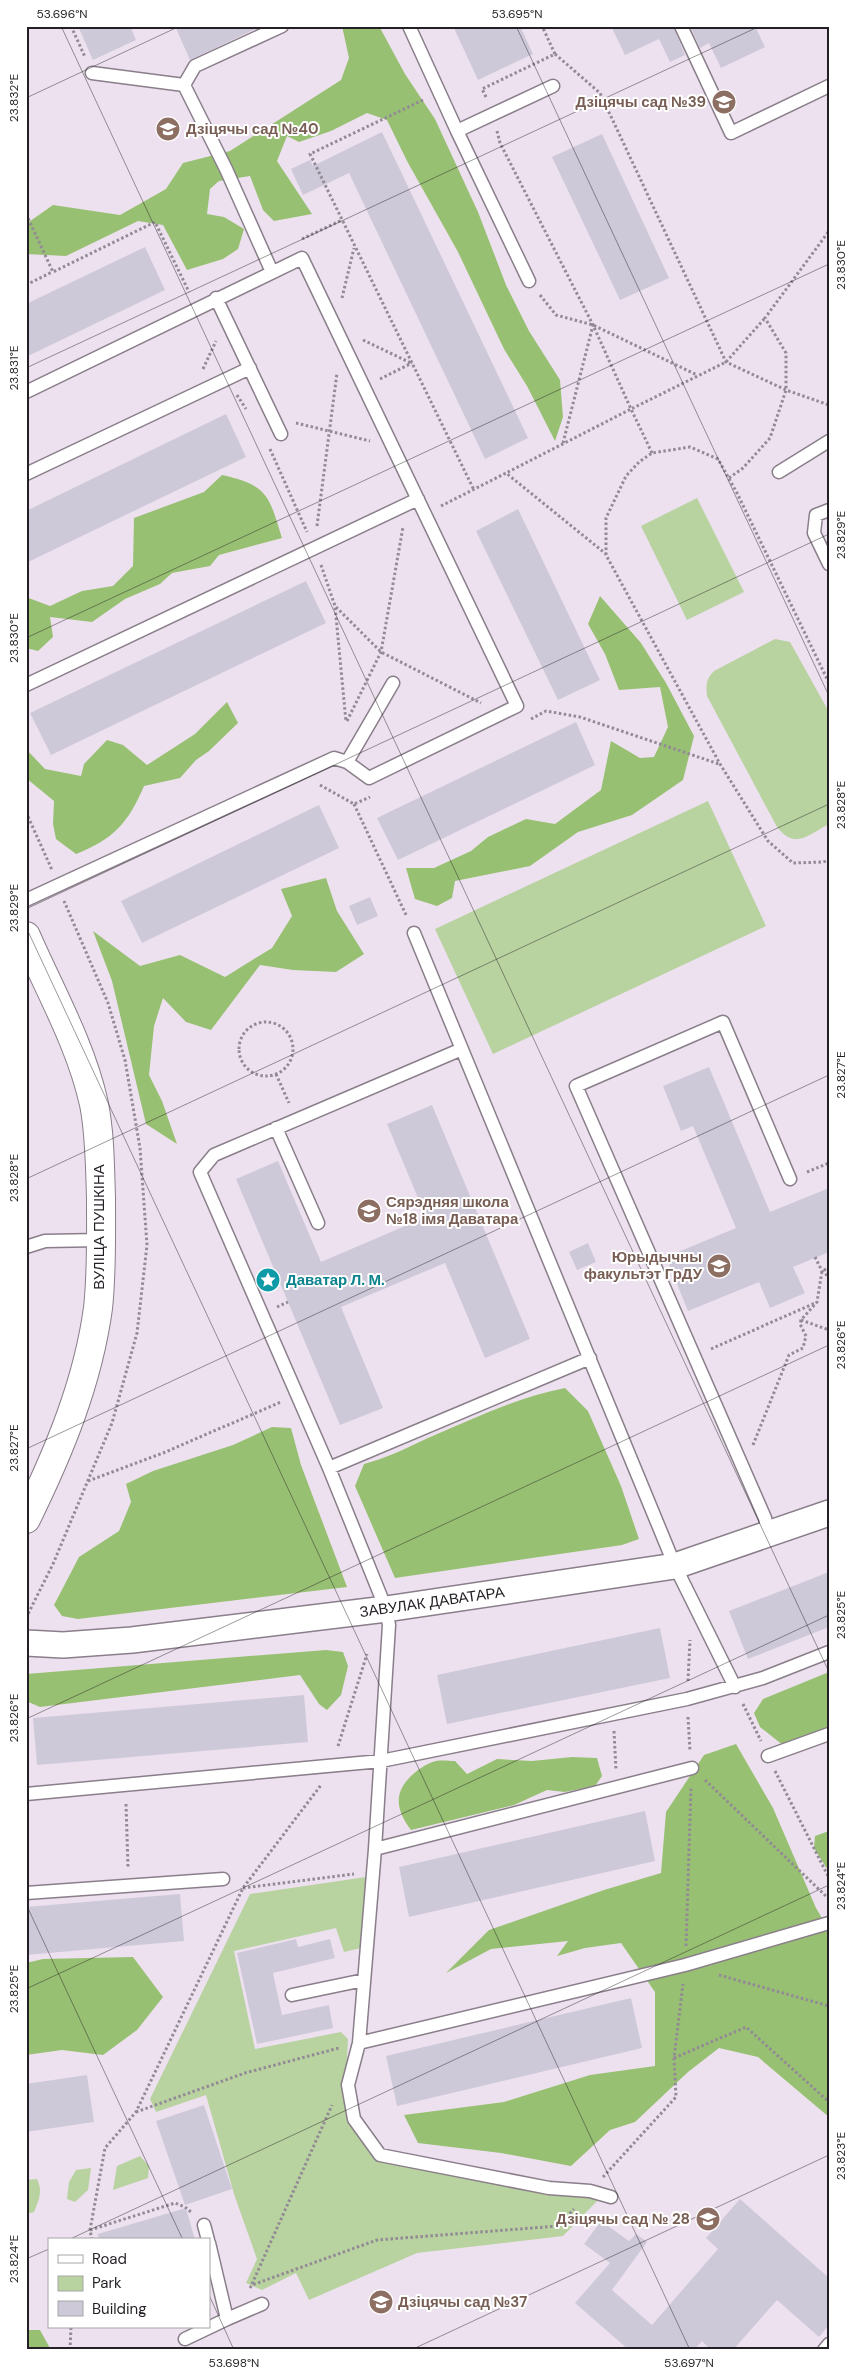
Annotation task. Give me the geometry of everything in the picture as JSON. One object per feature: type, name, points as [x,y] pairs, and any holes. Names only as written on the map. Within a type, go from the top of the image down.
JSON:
[{"type":"street","name":"ВУЛІЦА ПУШКІНА","points":[[26,936],[75,1046],[94,1104],[100,1161],[102,1240],[98,1308],[84,1379],[51,1469],[26,1518]]},
{"type":"street","name":"ЗАВУЛАК ДАВАТАРА","points":[[26,1643],[63,1646],[132,1640],[386,1609],[675,1566],[829,1513]]},
{"type":"lane","points":[[184,85],[195,66],[282,26]]},
{"type":"lane","points":[[409,26],[529,281]]},
{"type":"lane","points":[[681,26],[731,133],[829,86]]},
{"type":"lane","points":[[92,73],[184,85]]},
{"type":"lane","points":[[184,85],[226,169],[272,272]]},
{"type":"lane","points":[[457,131],[553,86]]},
{"type":"lane","points":[[26,392],[216,298],[302,258],[517,706],[369,778],[347,762],[334,758],[26,900]]},
{"type":"lane","points":[[216,298],[281,434]]},
{"type":"lane","points":[[26,474],[250,368]]},
{"type":"lane","points":[[779,472],[829,441]]},
{"type":"lane","points":[[26,684],[418,499]]},
{"type":"lane","points":[[829,510],[816,515],[814,533],[829,564]]},
{"type":"lane","points":[[347,762],[393,683]]},
{"type":"lane","points":[[414,933],[675,1566],[735,1687]]},
{"type":"lane","points":[[769,1535],[765,1518],[744,1469],[576,1086],[723,1022],[790,1179]]},
{"type":"lane","points":[[462,1049],[214,1155],[200,1172],[329,1468],[386,1609],[389,1625],[375,1848],[359,2043],[348,2085],[354,2119],[380,2155],[549,2188],[590,2191],[611,2196]]},
{"type":"lane","points":[[276,1128],[318,1223]]},
{"type":"lane","points":[[26,1247],[45,1241],[102,1240]]},
{"type":"lane","points":[[329,1468],[590,1358]]},
{"type":"lane","points":[[26,1794],[381,1761],[614,1716],[687,1699],[735,1687],[829,1652]]},
{"type":"lane","points":[[768,1756],[829,1734]]},
{"type":"lane","points":[[375,1848],[692,1768]]},
{"type":"lane","points":[[26,1893],[223,1879]]},
{"type":"lane","points":[[359,2043],[685,1965],[829,1923]]},
{"type":"lane","points":[[292,1995],[364,1980]]},
{"type":"lane","points":[[204,2225],[207,2238]]},
{"type":"lane","points":[[210,2249],[228,2319]]},
{"type":"lane","points":[[210,2327],[262,2304]]},
{"type":"lane","points":[[185,2339],[209,2328]]},
{"type":"lane","points":[[824,2350],[829,2344]]},
{"type":"path","points":[[71,26],[92,73]]},
{"type":"path","points":[[542,26],[555,54],[600,93],[726,362],[786,390],[829,405]]},
{"type":"path","points":[[555,54],[482,89],[493,114],[500,143],[593,325],[652,453]]},
{"type":"path","points":[[439,92],[310,154],[474,490]]},
{"type":"path","points":[[26,214],[53,272]]},
{"type":"path","points":[[26,285],[156,222],[189,292]]},
{"type":"path","points":[[438,507],[726,362],[765,318],[829,230]]},
{"type":"path","points":[[355,246],[335,327],[412,364]]},
{"type":"path","points":[[529,281],[556,315],[593,325],[698,375]]},
{"type":"path","points":[[729,478],[743,468],[770,438],[786,390],[786,353],[765,318]]},
{"type":"path","points":[[189,396],[227,321]]},
{"type":"path","points":[[563,444],[593,325]]},
{"type":"path","points":[[314,549],[341,339]]},
{"type":"path","points":[[364,387],[412,364]]},
{"type":"path","points":[[274,417],[392,446]]},
{"type":"path","points":[[606,555],[606,518],[626,476],[639,462],[652,453],[690,448],[703,451],[718,459],[829,683]]},
{"type":"path","points":[[506,473],[606,555],[720,764],[768,841],[793,863],[829,860]]},
{"type":"path","points":[[318,783],[334,758],[346,722],[381,652],[405,519]]},
{"type":"path","points":[[335,606],[381,652],[501,714]]},
{"type":"path","points":[[532,708],[536,717]]},
{"type":"path","points":[[354,804],[414,933]]},
{"type":"path","points":[[260,1023],[277,1025],[290,1038],[292,1055],[283,1070],[276,1074],[267,1076],[250,1072],[240,1058],[239,1048],[245,1032],[260,1023]]},
{"type":"path","points":[[276,1074],[297,1120]]},
{"type":"path","points":[[815,1257],[822,1270],[829,1277]]},
{"type":"path","points":[[822,1270],[829,1268]]},
{"type":"path","points":[[744,1469],[789,1355],[803,1348],[806,1336],[800,1324],[801,1320],[817,1302],[822,1270]]},
{"type":"path","points":[[694,1356],[817,1302]]},
{"type":"path","points":[[801,1320],[829,1330]]},
{"type":"path","points":[[88,1481],[163,1453],[281,1402],[294,1390]]},
{"type":"path","points":[[252,2285],[377,2240],[558,2226],[676,2097],[674,2058],[685,1965],[692,1768],[687,1699],[692,1599]]},
{"type":"path","points":[[92,2238],[90,2230],[105,2148],[136,2112],[243,1888],[336,1766],[336,1754],[368,1650]]},
{"type":"path","points":[[735,1687],[829,1878]]},
{"type":"path","points":[[614,1716],[617,1788]]},
{"type":"path","points":[[692,1768],[829,1898]]},
{"type":"path","points":[[126,1805],[126,1850]]},
{"type":"path","points":[[223,1879],[243,1888],[372,1872]]},
{"type":"path","points":[[685,1965],[829,2006]]},
{"type":"path","points":[[674,2058],[746,2028],[829,2102]]},
{"type":"path","points":[[136,2112],[245,2072],[359,2043]]},
{"type":"path","points":[[228,2319],[252,2285],[336,2097]]},
{"type":"path","points":[[90,2230],[175,2203],[185,2207],[204,2225]]},
{"type":"path","points":[[70,2350],[71,2328]]},
{"type":"green space","points":[[342,26],[379,26],[405,74],[435,119],[478,212],[506,285],[529,331],[560,380],[563,417],[555,441],[527,386],[504,349],[458,252],[407,161],[387,120],[367,113],[331,131],[299,142],[287,136],[277,161],[312,214],[274,221],[263,210],[250,176],[219,181],[210,189],[207,214],[224,217],[244,229],[238,249],[223,259],[187,270],[163,225],[138,221],[66,256],[26,254],[26,224],[53,205],[120,215],[166,189],[183,163],[230,151],[341,80],[349,58]]},
{"type":"green space","points":[[222,475],[249,483],[264,494],[274,512],[282,538],[219,555],[210,566],[172,573],[160,584],[125,599],[92,622],[50,617],[53,637],[38,651],[26,648],[26,597],[50,606],[82,591],[113,586],[133,566],[134,518],[204,492]]},
{"type":"green space","points":[[697,498],[744,592],[687,620],[641,526]]},
{"type":"green space","points":[[600,596],[641,643],[666,683],[694,736],[683,780],[632,815],[578,832],[530,866],[455,881],[452,898],[437,906],[415,899],[406,868],[434,868],[471,851],[488,837],[526,819],[555,824],[601,790],[611,741],[640,758],[654,757],[668,727],[660,687],[619,690],[605,654],[588,624]]},
{"type":"green space","points":[[775,639],[790,642],[829,712],[829,824],[808,836],[796,839],[790,838],[777,827],[707,696],[707,682],[714,671]]},
{"type":"green space","points":[[227,702],[238,723],[209,751],[196,760],[180,778],[144,786],[132,810],[110,836],[76,854],[56,839],[53,824],[54,801],[26,778],[26,749],[45,769],[81,776],[84,764],[107,740],[123,745],[147,765],[195,734]]},
{"type":"green space","points":[[708,801],[766,926],[493,1054],[435,929]]},
{"type":"green space","points":[[326,878],[337,911],[364,954],[336,972],[293,970],[260,965],[211,1030],[186,1022],[163,998],[154,1026],[149,1075],[162,1101],[177,1144],[146,1124],[112,981],[93,931],[140,966],[180,955],[225,977],[272,948],[292,916],[281,889]]},
{"type":"green space","points":[[565,1388],[588,1411],[621,1486],[639,1539],[622,1545],[395,1578],[355,1486],[364,1464],[389,1456],[495,1409]]},
{"type":"green space","points":[[272,1427],[291,1428],[301,1465],[347,1587],[78,1619],[62,1616],[54,1605],[79,1557],[119,1531],[131,1502],[126,1484],[153,1471],[233,1445]]},
{"type":"green space","points":[[326,1650],[343,1652],[348,1666],[341,1695],[327,1710],[319,1704],[300,1675],[40,1707],[26,1701],[26,1674]]},
{"type":"green space","points":[[829,1672],[829,1730],[784,1746],[760,1727],[754,1713],[763,1699]]},
{"type":"green space","points":[[736,1744],[773,1808],[816,1908],[829,1930],[829,2117],[758,2057],[719,2048],[688,2072],[635,2122],[610,2130],[571,2166],[501,2153],[418,2143],[404,2115],[504,2102],[590,2075],[655,2066],[655,1992],[621,1943],[585,1948],[557,1956],[568,1941],[491,1949],[446,1973],[489,1930],[604,1890],[661,1873],[666,1812],[704,1755]]},
{"type":"green space","points":[[572,1757],[597,1758],[602,1776],[595,1786],[565,1792],[547,1790],[514,1805],[411,1830],[402,1816],[399,1795],[402,1788],[412,1775],[433,1762],[455,1761],[467,1774],[497,1759],[532,1761]]},
{"type":"green space","points":[[829,1831],[829,1872],[814,1848],[815,1836]]},
{"type":"green space","points":[[366,1877],[361,1948],[344,1952],[336,1928],[234,1951],[255,2049],[341,2032],[348,2039],[345,2096],[378,2158],[599,2199],[563,2236],[417,2253],[309,2300],[296,2273],[262,2290],[246,2283],[257,2259],[234,2194],[206,2095],[156,2112],[150,2099],[250,1894]]},
{"type":"green space","points":[[133,1957],[163,1997],[137,2030],[103,2055],[62,2050],[26,2055],[26,1963],[43,1959]]},
{"type":"green space","points":[[140,2156],[149,2166],[148,2178],[113,2190],[117,2166]]},
{"type":"green space","points":[[91,2168],[88,2190],[75,2202],[67,2199],[69,2182],[76,2170]]},
{"type":"green space","points":[[37,2179],[40,2188],[39,2199],[34,2212],[26,2214],[26,2180]]},
{"type":"green space","points":[[26,2330],[40,2330],[51,2350],[26,2350]]},
{"type":"building","points":[[78,26],[130,26],[136,40],[93,60]]},
{"type":"building","points":[[175,26],[262,26],[190,60]]},
{"type":"building","points":[[453,26],[520,26],[533,54],[478,80]]},
{"type":"building","points":[[611,26],[673,26],[685,55],[670,62],[659,39],[625,55]]},
{"type":"building","points":[[690,26],[755,26],[765,47],[721,68],[709,43],[700,48]]},
{"type":"building","points":[[382,132],[528,438],[485,459],[349,173],[303,195],[291,169],[310,160],[313,166]]},
{"type":"building","points":[[602,134],[669,278],[620,300],[552,157]]},
{"type":"building","points":[[145,247],[165,290],[26,357],[26,304]]},
{"type":"building","points":[[226,414],[246,457],[26,563],[26,511]]},
{"type":"building","points":[[518,509],[600,680],[558,700],[476,531]]},
{"type":"building","points":[[306,581],[326,623],[51,755],[30,713]]},
{"type":"building","points":[[576,722],[595,765],[398,860],[377,818]]},
{"type":"building","points":[[319,805],[339,848],[142,943],[121,901]]},
{"type":"building","points":[[370,897],[378,916],[357,925],[349,906]]},
{"type":"building","points":[[709,1067],[770,1212],[829,1188],[829,1252],[793,1267],[805,1293],[770,1308],[759,1282],[688,1311],[666,1257],[736,1228],[693,1126],[681,1131],[663,1086]]},
{"type":"building","points":[[432,1105],[530,1339],[485,1358],[445,1263],[341,1307],[383,1408],[340,1425],[236,1179],[278,1161],[321,1262],[426,1217],[387,1124]]},
{"type":"building","points":[[588,1243],[596,1262],[577,1270],[569,1252]]},
{"type":"building","points":[[829,1572],[829,1627],[748,1659],[729,1611]]},
{"type":"building","points":[[660,1628],[670,1678],[447,1724],[437,1675]]},
{"type":"building","points":[[304,1695],[308,1742],[37,1765],[33,1718]]},
{"type":"building","points":[[645,1811],[655,1861],[409,1917],[399,1867]]},
{"type":"building","points":[[180,1894],[184,1941],[26,1955],[26,1907]]},
{"type":"building","points":[[296,1939],[298,1947],[330,1939],[335,1958],[273,1973],[282,2015],[329,2005],[333,2028],[257,2044],[237,1953]]},
{"type":"building","points":[[631,1998],[642,2048],[397,2106],[386,2056]]},
{"type":"building","points":[[87,2075],[94,2122],[26,2132],[26,2084]]},
{"type":"building","points":[[204,2105],[232,2189],[185,2205],[156,2121]]},
{"type":"building","points":[[740,2199],[829,2278],[829,2325],[819,2337],[777,2300],[733,2350],[711,2350],[702,2341],[694,2350],[629,2350],[575,2303],[610,2263],[584,2244],[601,2221],[629,2241],[636,2234],[647,2242],[612,2290],[652,2325],[718,2249],[706,2238]]},
{"type":"building","points":[[186,2208],[194,2238],[99,2238],[98,2234]]},
{"type":"place","name":"Дзіцячы сад №39","points":[[724,102]]},
{"type":"place","name":"Дзіцячы сад №40","points":[[168,129]]},
{"type":"place","name":"Сярэдняя школа №18 імя Даватара","points":[[369,1211]]},
{"type":"place","name":"Юрыдычны факультэт ГрДУ","points":[[719,1266]]},
{"type":"place","name":"Даватар Л. М.","points":[[268,1280]]},
{"type":"place","name":"Дзіцячы сад № 28","points":[[708,2219]]},
{"type":"place","name":"Дзіцячы сад №37","points":[[381,2302]]}]
